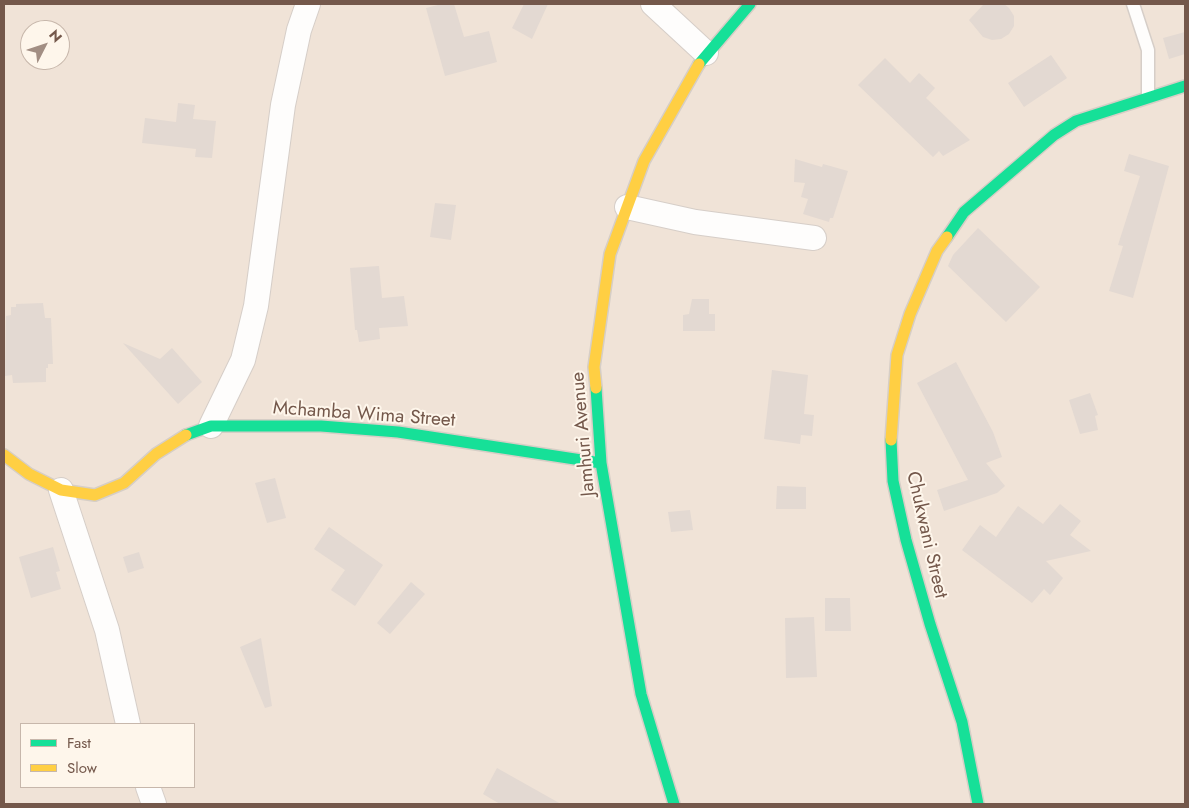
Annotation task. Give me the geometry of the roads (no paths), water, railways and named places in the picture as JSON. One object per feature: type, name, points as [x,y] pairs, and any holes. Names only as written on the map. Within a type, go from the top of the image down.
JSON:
[{"type":"street","points":[[211,426],[243,360],[256,306],[283,105],[299,30],[308,4]]},
{"type":"street","points":[[653,4],[706,53]]},
{"type":"street","name":"Jamhuri Avenue","points":[[674,804],[641,694],[601,463],[594,367],[610,254],[644,161],[694,68],[740,9]]},
{"type":"street","name":"Chukwani Street","points":[[978,804],[962,722],[919,587],[893,481],[890,428],[897,355],[910,314],[937,251],[964,212],[1054,136],[1076,121],[1185,86]]},
{"type":"street","points":[[627,207],[695,222],[814,238]]},
{"type":"street","name":"Mchamba Wima Street","points":[[4,455],[29,474],[61,490],[95,495],[124,483],[156,454],[180,437],[211,426],[321,426],[398,432],[601,463]]},
{"type":"street","points":[[61,490],[107,630],[128,723]]},
{"type":"street","points":[[148,788],[154,804]]},
{"type":"lane","points":[[1132,4],[1148,50],[1148,97]]}]
